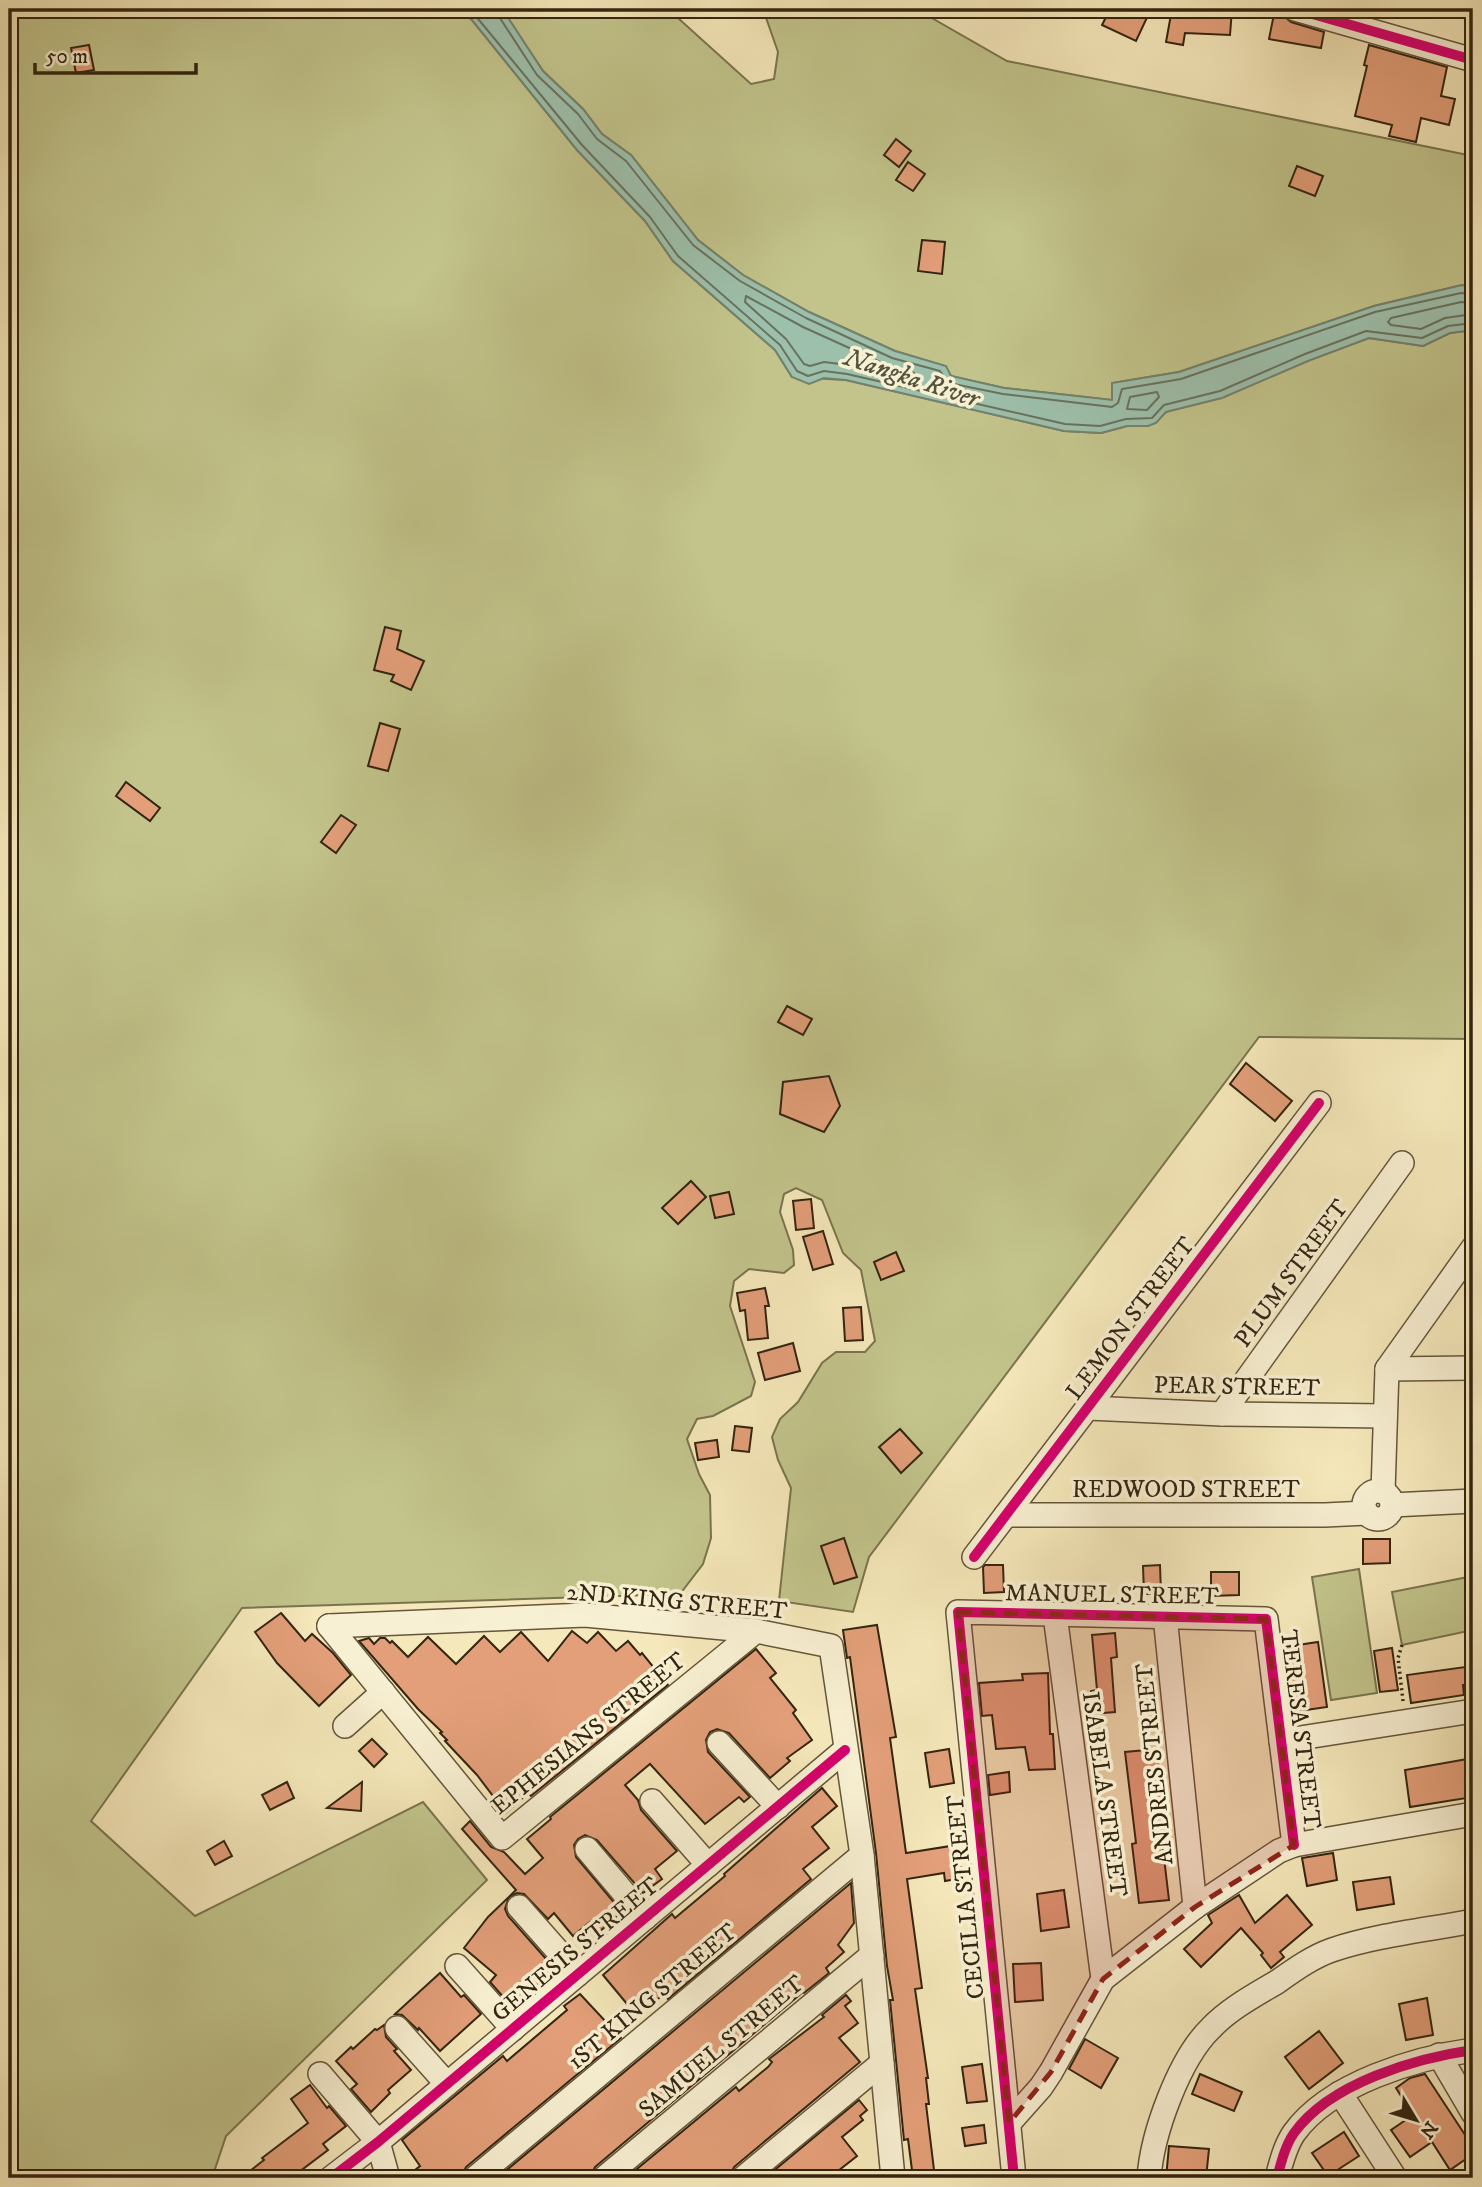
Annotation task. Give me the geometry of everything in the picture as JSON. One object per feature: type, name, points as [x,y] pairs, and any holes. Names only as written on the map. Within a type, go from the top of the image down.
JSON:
[{"type":"street","points":[[1295,9],[1473,60]]},
{"type":"street","name":"LEMON STREET","points":[[974,1558],[1319,1103]]},
{"type":"street","name":"PLUM STREET","points":[[1222,1414],[1402,1164]]},
{"type":"street","points":[[1473,1248],[1465,1271],[1387,1369],[1385,1416],[1388,1499],[1473,1501]]},
{"type":"street","points":[[1387,1369],[1473,1368]]},
{"type":"street","name":"PEAR STREET","points":[[1088,1408],[1222,1414],[1385,1416]]},
{"type":"street","name":"REDWOOD STREET","points":[[1006,1515],[1325,1515],[1367,1513],[1366,1500],[1370,1494],[1388,1499]]},
{"type":"street","name":"MANUEL STREET","points":[[958,1612],[1266,1619]]},
{"type":"street","name":"CECILIA STREET","points":[[958,1612],[1014,2178]]},
{"type":"street","name":"2ND KING STREET","points":[[329,1626],[585,1615],[755,1631],[831,1646],[845,1750]]},
{"type":"street","name":"ISABELA STREET","points":[[1055,1615],[1104,1979]]},
{"type":"street","name":"ANDRES STREET","points":[[1165,1616],[1195,1907]]},
{"type":"street","name":"TERESA STREET","points":[[1266,1619],[1294,1845]]},
{"type":"street","name":"EPHESIANS STREET","points":[[329,1626],[502,1838],[755,1631]]},
{"type":"street","points":[[345,1726],[383,1692]]},
{"type":"street","points":[[1281,1741],[1473,1711]]},
{"type":"street","points":[[719,1743],[778,1807]]},
{"type":"street","points":[[845,1750],[862,1855],[872,1955],[882,2063],[887,2174]]},
{"type":"street","name":"GENESIS STREET","points":[[331,2178],[379,2142],[845,1750]]},
{"type":"street","points":[[652,1801],[708,1865]]},
{"type":"street","points":[[1009,2123],[1041,2087],[1104,1979],[1195,1907],[1279,1851],[1294,1845],[1473,1814]]},
{"type":"street","points":[[587,1849],[645,1918]]},
{"type":"street","name":"1ST KING STREET","points":[[475,2178],[862,1855]]},
{"type":"street","points":[[519,1907],[578,1974]]},
{"type":"street","points":[[1149,2178],[1154,2140],[1161,2118],[1199,2043],[1227,2014],[1312,1959],[1330,1951],[1356,1943],[1473,1921]]},
{"type":"street","name":"SAMUEL STREET","points":[[604,2178],[872,1955]]},
{"type":"street","points":[[457,1966],[513,2029]]},
{"type":"street","points":[[397,2028],[447,2084]]},
{"type":"street","points":[[1277,2178],[1284,2153],[1294,2133],[1309,2117],[1340,2093],[1410,2062],[1439,2054],[1473,2050]]},
{"type":"street","points":[[1439,2054],[1473,2113]]},
{"type":"street","points":[[743,2178],[882,2063]]},
{"type":"street","points":[[320,2074],[379,2142],[388,2178]]},
{"type":"street","points":[[1340,2093],[1395,2178]]},
{"type":"path","points":[[1402,1645],[1398,1658],[1404,1705]]},
{"type":"highlighted area","points":[[958,1612],[1266,1619],[1294,1845],[1195,1907],[1103,1979],[1051,2072],[1009,2123]]},
{"type":"green space","points":[[9,9],[460,9],[472,20],[577,150],[645,221],[673,261],[775,350],[792,377],[846,380],[1064,431],[1101,433],[1127,426],[1148,426],[1166,412],[1369,338],[1423,346],[1450,333],[1473,330],[1473,1039],[1259,1037],[869,1557],[853,1612],[779,1601],[791,1488],[778,1460],[772,1437],[780,1419],[798,1402],[822,1363],[836,1352],[865,1352],[875,1341],[861,1270],[843,1253],[822,1200],[796,1188],[784,1194],[780,1212],[793,1250],[794,1265],[784,1273],[749,1269],[734,1281],[730,1306],[755,1382],[751,1396],[713,1416],[697,1419],[687,1439],[699,1474],[710,1495],[711,1538],[703,1564],[680,1594],[242,1608],[91,1821],[195,1916],[423,1802],[487,1880],[226,2136],[212,2178],[9,2178]]},
{"type":"green space","points":[[501,9],[668,9],[751,84],[774,79],[778,52],[763,9],[916,9],[1007,61],[1473,156],[1473,288],[1462,285],[1374,306],[1179,372],[1112,383],[1112,400],[1004,388],[951,376],[945,366],[895,351],[809,312],[743,275],[698,240],[631,155],[602,134],[583,109],[543,71]]},
{"type":"green space","points":[[1359,1569],[1377,1693],[1331,1700],[1312,1577]]},
{"type":"green space","points":[[1473,1576],[1473,1630],[1402,1645],[1392,1592]]},
{"type":"water","name":"Nangka River","points":[[460,9],[503,10],[543,71],[583,109],[602,134],[631,155],[698,240],[743,275],[809,312],[895,351],[946,366],[951,376],[1004,388],[1112,400],[1112,383],[1179,372],[1374,306],[1462,285],[1473,288],[1473,330],[1450,333],[1423,346],[1369,338],[1222,398],[1166,412],[1156,423],[1148,426],[1127,426],[1101,433],[1064,431],[846,380],[824,378],[809,384],[792,377],[775,350],[673,261],[645,221],[577,150],[472,20]]},
{"type":"building","points":[[1110,9],[1151,9],[1136,41],[1102,25]]},
{"type":"building","points":[[1172,9],[1232,9],[1230,35],[1185,33],[1183,45],[1166,42]]},
{"type":"building","points":[[1274,14],[1283,15],[1291,22],[1324,32],[1321,48],[1269,39]]},
{"type":"building","points":[[89,45],[94,70],[76,73],[71,48]]},
{"type":"building","points":[[1369,45],[1447,67],[1441,96],[1455,99],[1449,125],[1421,118],[1416,142],[1389,136],[1392,125],[1355,116],[1367,66],[1364,65]]},
{"type":"building","points":[[896,139],[911,151],[899,167],[884,155]]},
{"type":"building","points":[[908,162],[925,174],[913,191],[896,180]]},
{"type":"building","points":[[1297,166],[1323,176],[1315,196],[1289,186]]},
{"type":"building","points":[[922,240],[945,242],[942,274],[918,271]]},
{"type":"building","points":[[385,627],[401,631],[397,649],[424,661],[411,690],[391,681],[394,675],[374,670]]},
{"type":"building","points":[[380,723],[400,729],[388,771],[368,766]]},
{"type":"building","points":[[126,782],[160,808],[150,821],[116,796]]},
{"type":"building","points":[[341,815],[356,825],[336,853],[321,842]]},
{"type":"building","points":[[787,1006],[812,1019],[803,1035],[778,1022]]},
{"type":"building","points":[[1246,1063],[1292,1101],[1275,1121],[1230,1084]]},
{"type":"building","points":[[829,1076],[840,1106],[824,1132],[780,1114],[783,1082]]},
{"type":"building","points":[[691,1181],[706,1197],[678,1224],[662,1208]]},
{"type":"building","points":[[729,1192],[734,1214],[715,1218],[710,1196]]},
{"type":"building","points":[[811,1199],[814,1228],[796,1230],[793,1201]]},
{"type":"building","points":[[823,1231],[833,1264],[813,1270],[803,1237]]},
{"type":"building","points":[[896,1252],[904,1271],[881,1280],[874,1262]]},
{"type":"building","points":[[765,1288],[769,1306],[765,1306],[768,1338],[748,1340],[745,1310],[740,1311],[737,1293]]},
{"type":"building","points":[[861,1307],[863,1340],[845,1341],[843,1308]]},
{"type":"building","points":[[793,1343],[800,1371],[765,1380],[758,1353]]},
{"type":"building","points":[[735,1426],[752,1428],[749,1452],[732,1450]]},
{"type":"building","points":[[900,1429],[922,1453],[901,1473],[879,1447]]},
{"type":"building","points":[[717,1440],[719,1457],[698,1460],[695,1443]]},
{"type":"building","points":[[844,1538],[857,1577],[834,1584],[821,1546]]},
{"type":"building","points":[[1363,1539],[1390,1539],[1390,1563],[1363,1564]]},
{"type":"building","points":[[985,1565],[1003,1565],[1004,1592],[984,1593]]},
{"type":"building","points":[[1160,1565],[1161,1594],[1144,1594],[1143,1566]]},
{"type":"building","points":[[1211,1572],[1239,1572],[1239,1595],[1211,1596]]},
{"type":"building","points":[[281,1613],[305,1641],[312,1634],[333,1653],[351,1675],[319,1706],[277,1663],[255,1632]]},
{"type":"building","points":[[877,1625],[896,1737],[890,1738],[906,1853],[957,1845],[962,1878],[945,1881],[944,1873],[907,1879],[922,1988],[915,1989],[928,2078],[929,2104],[926,2104],[935,2178],[913,2178],[908,2139],[904,2140],[890,2000],[893,2000],[876,1853],[850,1657],[847,1658],[843,1630]]},
{"type":"building","points":[[572,1631],[587,1643],[598,1632],[616,1651],[628,1641],[640,1655],[642,1653],[668,1685],[531,1796],[528,1793],[506,1813],[477,1775],[445,1741],[447,1740],[440,1733],[442,1732],[418,1709],[359,1641],[369,1638],[374,1644],[380,1638],[385,1638],[390,1643],[392,1641],[408,1657],[428,1637],[456,1664],[484,1636],[500,1652],[521,1632],[548,1661]]},
{"type":"building","points":[[1115,1633],[1117,1657],[1111,1658],[1115,1712],[1092,1714],[1091,1691],[1097,1690],[1092,1635]]},
{"type":"building","points":[[1318,1642],[1327,1707],[1292,1712],[1284,1647]]},
{"type":"building","points":[[1392,1648],[1398,1690],[1380,1692],[1374,1651]]},
{"type":"building","points":[[756,1649],[776,1673],[770,1678],[796,1710],[793,1713],[812,1740],[787,1758],[790,1761],[770,1778],[729,1733],[717,1729],[710,1732],[706,1740],[708,1752],[750,1797],[744,1802],[739,1797],[705,1824],[650,1764],[625,1785],[638,1800],[641,1810],[677,1851],[655,1869],[662,1879],[643,1893],[597,1840],[585,1835],[578,1839],[574,1845],[576,1857],[622,1912],[599,1932],[590,1922],[573,1936],[554,1913],[548,1919],[524,1894],[517,1893],[509,1897],[505,1909],[508,1916],[555,1969],[537,1985],[535,1983],[512,2007],[490,1982],[496,1975],[464,1948],[488,1917],[516,1890],[462,1829],[470,1821],[491,1847],[504,1852],[525,1874],[543,1858],[527,1839],[551,1819],[550,1817]]},
{"type":"building","points":[[1465,1667],[1468,1685],[1463,1685],[1464,1695],[1411,1703],[1407,1675]]},
{"type":"building","points":[[1048,1673],[1050,1734],[1053,1734],[1055,1769],[1029,1770],[1025,1747],[996,1749],[992,1715],[982,1716],[979,1683],[1023,1680],[1022,1674]]},
{"type":"building","points":[[372,1739],[387,1754],[374,1767],[359,1751]]},
{"type":"building","points":[[949,1749],[954,1783],[930,1787],[925,1753]]},
{"type":"building","points":[[1157,1749],[1165,1839],[1161,1832],[1169,1900],[1139,1903],[1132,1844],[1136,1843],[1125,1752]]},
{"type":"building","points":[[1473,1758],[1473,1797],[1410,1807],[1405,1770]]},
{"type":"building","points":[[1009,1772],[1010,1792],[990,1795],[988,1775]]},
{"type":"building","points":[[287,1782],[294,1798],[270,1810],[262,1795]]},
{"type":"building","points":[[362,1782],[361,1811],[327,1808]]},
{"type":"building","points":[[822,1788],[837,1806],[812,1827],[829,1848],[803,1869],[811,1879],[668,1999],[664,1994],[637,2016],[603,1975],[672,1914],[675,1918],[725,1876],[724,1874]]},
{"type":"building","points":[[224,1841],[232,1856],[215,1865],[207,1851]]},
{"type":"building","points":[[1333,1853],[1337,1880],[1307,1886],[1302,1858]]},
{"type":"building","points":[[1390,1877],[1394,1904],[1357,1910],[1353,1882]]},
{"type":"building","points":[[851,1883],[854,1923],[838,1945],[844,1952],[826,1968],[829,1973],[595,2167],[590,2178],[497,2178]]},
{"type":"building","points":[[1064,1890],[1069,1927],[1041,1931],[1037,1894]]},
{"type":"building","points":[[1239,1895],[1255,1923],[1287,1895],[1312,1925],[1280,1952],[1284,1957],[1271,1968],[1261,1955],[1263,1953],[1241,1928],[1201,1967],[1184,1949],[1212,1923],[1208,1915]]},
{"type":"building","points":[[1041,1963],[1043,2000],[1015,2002],[1013,1964]]},
{"type":"building","points":[[440,1973],[461,1997],[464,1995],[481,2014],[440,2051],[419,2028],[418,2030],[402,2015],[395,2014]]},
{"type":"building","points":[[580,1994],[621,2038],[466,2167],[461,2178],[405,2178],[420,2166],[402,2140],[503,2056],[507,2061],[567,2010],[564,2006]]},
{"type":"building","points":[[846,1995],[851,2001],[845,2006],[858,2023],[839,2038],[860,2062],[734,2167],[729,2178],[626,2178],[736,2087],[739,2091],[768,2067],[772,2062],[769,2059],[824,2017],[822,2015]]},
{"type":"building","points":[[1427,1998],[1433,2035],[1406,2040],[1399,2004]]},
{"type":"building","points":[[384,2025],[386,2037],[397,2049],[394,2051],[411,2070],[388,2090],[390,2093],[371,2112],[351,2089],[357,2084],[336,2061],[375,2029]]},
{"type":"building","points":[[1319,2031],[1343,2063],[1309,2089],[1285,2057]]},
{"type":"building","points":[[1085,2039],[1118,2058],[1101,2088],[1069,2069]]},
{"type":"building","points":[[982,2064],[987,2101],[967,2103],[962,2067]]},
{"type":"building","points":[[1200,2074],[1242,2092],[1234,2111],[1192,2094]]},
{"type":"building","points":[[1425,2074],[1473,2147],[1473,2154],[1450,2170],[1432,2142],[1410,2157],[1391,2130],[1413,2115],[1396,2088],[1410,2078]]},
{"type":"building","points":[[310,2085],[327,2108],[329,2106],[346,2126],[323,2144],[328,2150],[291,2178],[241,2178],[264,2160],[262,2158],[308,2123],[291,2099]]},
{"type":"building","points":[[859,2100],[867,2110],[860,2116],[863,2120],[842,2137],[857,2156],[829,2178],[765,2178]]},
{"type":"building","points":[[984,2125],[986,2143],[965,2146],[962,2128]]},
{"type":"building","points":[[1344,2132],[1359,2156],[1328,2176],[1312,2153]]},
{"type":"building","points":[[1169,2146],[1209,2149],[1206,2178],[1166,2178]]},
{"type":"cycle path","points":[[1295,9],[1473,60]]},
{"type":"cycle path","points":[[974,1557],[1319,1103]]},
{"type":"cycle path","points":[[1014,2178],[958,1612],[1266,1619],[1294,1845]]},
{"type":"cycle path","points":[[331,2178],[378,2142],[845,1750]]},
{"type":"cycle path","points":[[1277,2178],[1294,2133],[1310,2115],[1329,2100],[1351,2087],[1401,2067],[1473,2050]]}]
